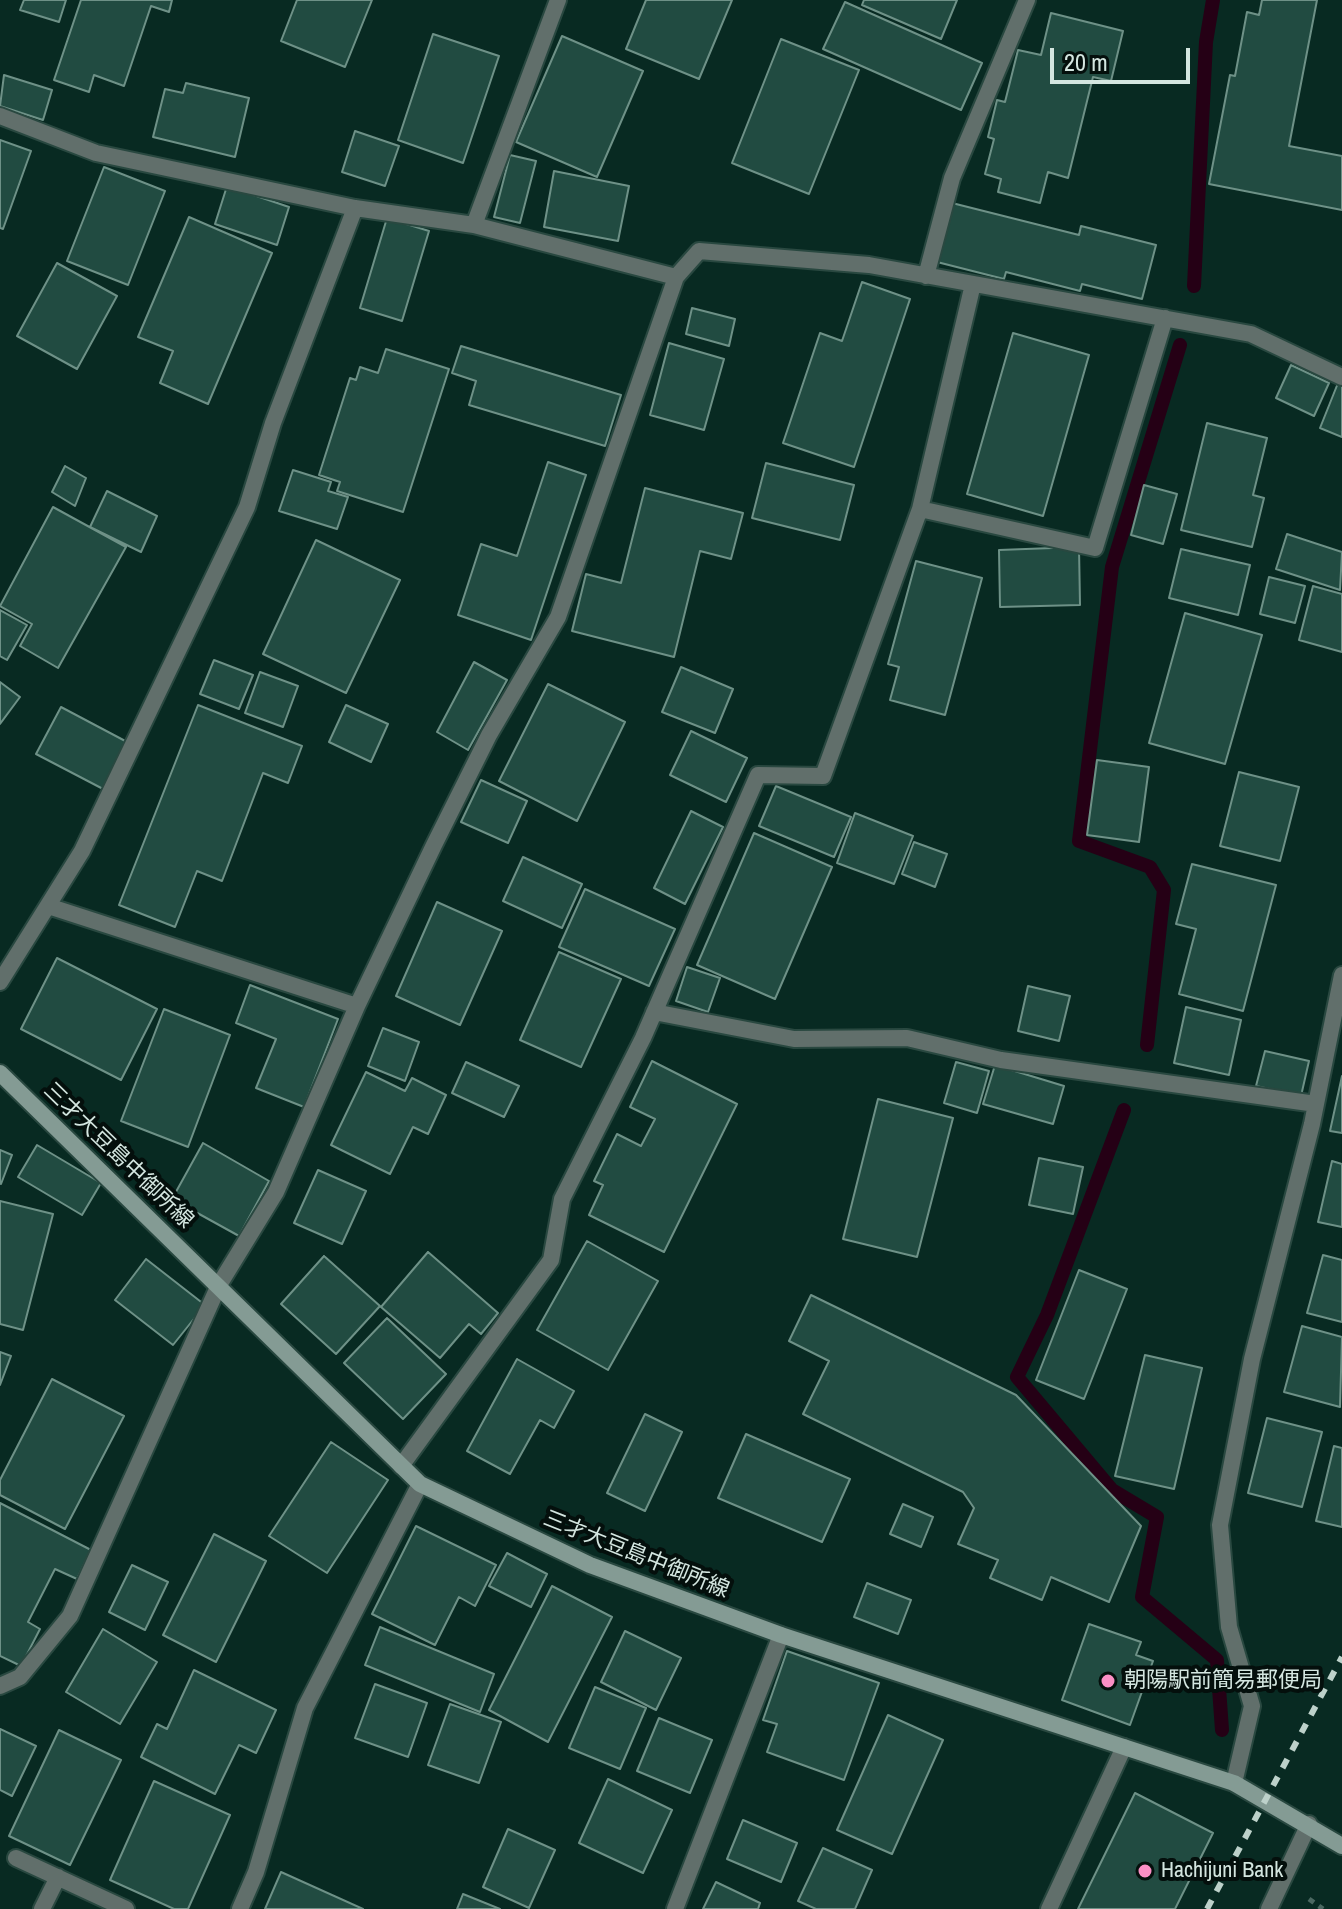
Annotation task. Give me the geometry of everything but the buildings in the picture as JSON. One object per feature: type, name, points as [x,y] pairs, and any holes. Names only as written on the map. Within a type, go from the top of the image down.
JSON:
[{"type":"main road","name":"三才大豆島中御所線","points":[[0,1073],[420,1484],[590,1565],[781,1635],[1234,1783],[1342,1846]]},
{"type":"street","points":[[474,225],[558,0]]},
{"type":"street","points":[[926,276],[952,178],[1027,0]]},
{"type":"street","points":[[0,116],[96,153],[355,208],[474,225],[676,277]]},
{"type":"street","points":[[0,982],[82,851],[247,507],[273,423],[355,208]]},
{"type":"street","points":[[0,1686],[20,1677],[70,1616],[219,1285],[276,1192],[357,1006],[489,735],[558,617],[676,277],[699,251],[869,265],[1251,334],[1342,377]]},
{"type":"street","points":[[401,1466],[551,1260],[562,1199],[654,1012],[758,775],[823,776],[920,509],[973,284]]},
{"type":"street","points":[[920,509],[1095,548],[1165,318]]},
{"type":"street","points":[[48,906],[357,1006]]},
{"type":"street","points":[[1234,1783],[1252,1706],[1229,1627],[1220,1525],[1252,1359],[1316,1104],[1342,975]]},
{"type":"street","points":[[654,1012],[794,1039],[907,1038],[1001,1060],[1316,1104]]},
{"type":"street","points":[[240,1909],[256,1872],[305,1708],[420,1484]]},
{"type":"street","points":[[675,1909],[781,1635]]},
{"type":"street","points":[[1049,1909],[1124,1747]]},
{"type":"street","points":[[1269,1909],[1309,1824]]},
{"type":"street","points":[[16,1858],[126,1909]]},
{"type":"street","points":[[42,1909],[58,1877]]},
{"type":"waterway","points":[[1194,286],[1206,42],[1213,0]]},
{"type":"waterway","points":[[1147,1045],[1164,890],[1150,867],[1079,841],[1112,567],[1180,345]]},
{"type":"waterway","points":[[1124,1110],[1047,1315],[1017,1377],[1112,1490],[1157,1517],[1142,1597],[1217,1660],[1222,1730]]},
{"type":"railway","points":[[1207,1909],[1342,1657]]},
{"type":"place","name":"朝陽駅前簡易郵便局","points":[[1108,1681]]},
{"type":"place","name":"Hachijuni Bank","points":[[1145,1871]]}]
